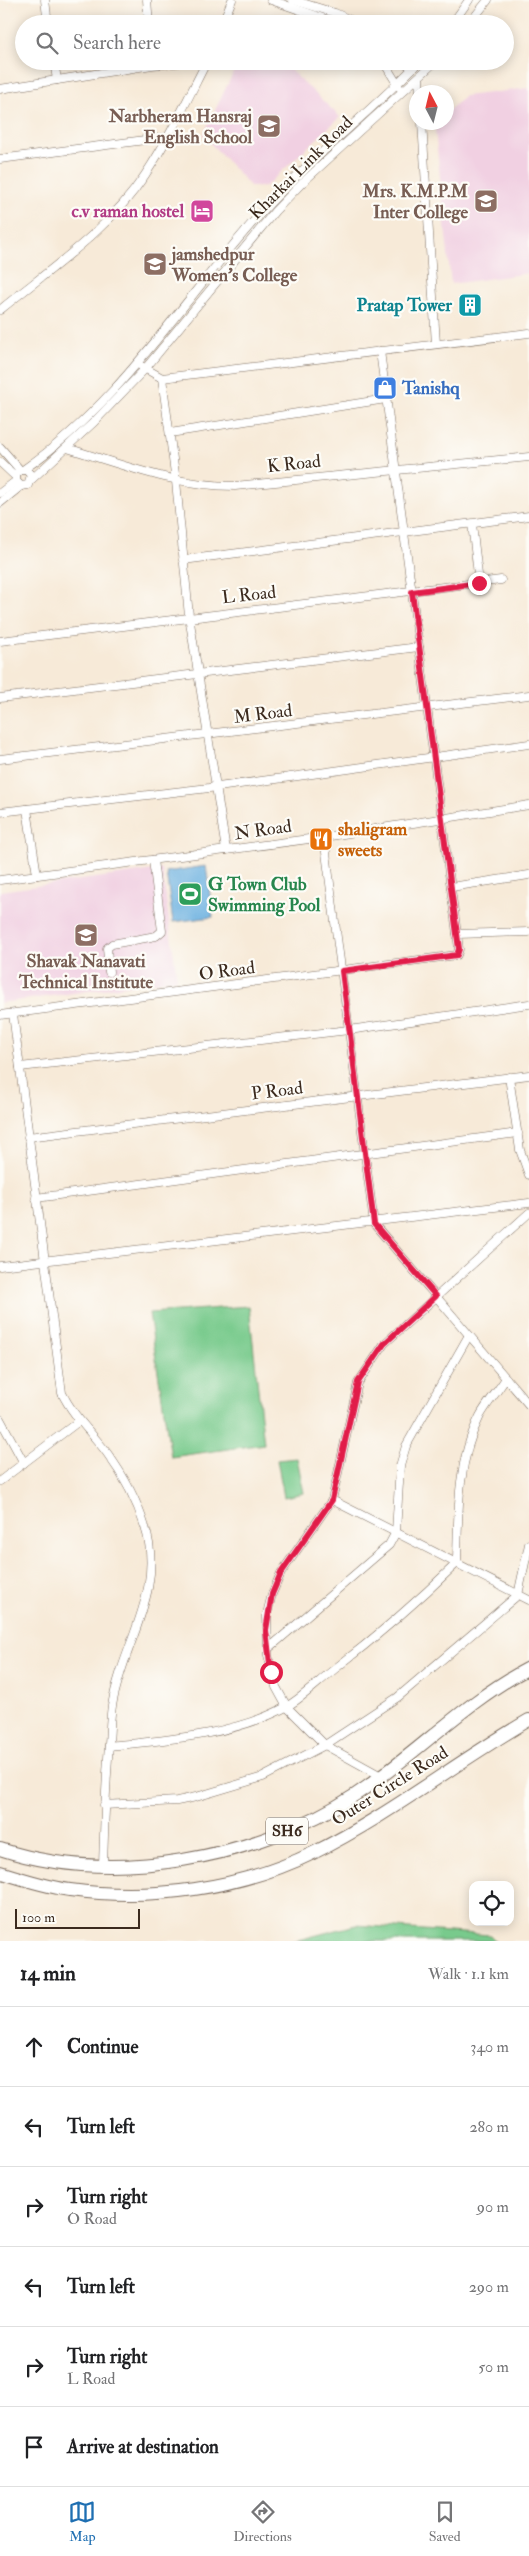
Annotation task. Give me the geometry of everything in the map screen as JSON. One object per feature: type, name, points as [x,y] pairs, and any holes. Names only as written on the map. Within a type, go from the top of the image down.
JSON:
[{"type":"main road","name":"SH6","points":[[0,1849],[60,1862],[103,1865],[147,1865],[191,1858],[262,1840],[329,1811],[382,1776],[486,1695],[529,1668]]},
{"type":"main road","name":"Outer Circle Road","points":[[0,1872],[69,1890],[103,1892],[177,1892],[224,1884],[312,1854],[359,1828],[486,1744],[529,1720]]},
{"type":"street","points":[[44,0],[46,15]]},
{"type":"street","points":[[147,0],[148,15]]},
{"type":"street","points":[[226,15],[232,0]]},
{"type":"street","points":[[271,0],[314,15]]},
{"type":"street","points":[[293,0],[339,15]]},
{"type":"street","points":[[458,15],[469,0]]},
{"type":"street","points":[[476,15],[488,0]]},
{"type":"street","points":[[55,70],[57,80]]},
{"type":"street","points":[[0,89],[113,70]]},
{"type":"street","points":[[0,310],[73,252],[114,212],[145,177],[202,70]]},
{"type":"street","points":[[389,70],[402,93]]},
{"type":"street","name":"Kharkai Link Road","points":[[0,493],[68,436],[137,364],[276,196],[411,70]]},
{"type":"street","name":"Kharkai Link Road","points":[[19,477],[28,485],[32,479],[67,448],[145,368],[275,210],[302,183],[428,70]]},
{"type":"street","points":[[419,79],[419,85]]},
{"type":"street","points":[[423,130],[436,344]]},
{"type":"street","points":[[0,159],[168,137]]},
{"type":"street","points":[[137,364],[162,378],[529,333]]},
{"type":"street","points":[[380,351],[457,934],[529,932]]},
{"type":"street","points":[[162,378],[176,481],[189,616],[218,786],[226,850]]},
{"type":"street","points":[[170,433],[386,399]]},
{"type":"street","points":[[0,447],[19,477]]},
{"type":"street","name":"K Road","points":[[67,448],[176,481],[204,486],[235,486],[529,457]]},
{"type":"street","points":[[0,462],[19,477]]},
{"type":"street","points":[[0,503],[19,477],[30,472],[32,479]]},
{"type":"street","points":[[183,560],[529,516]]},
{"type":"street","points":[[472,524],[479,583]]},
{"type":"street","name":"L Road","points":[[0,640],[501,580]]},
{"type":"street","points":[[0,698],[419,647]]},
{"type":"street","name":"M Road","points":[[0,760],[529,695]]},
{"type":"street","points":[[0,812],[218,786],[529,744]]},
{"type":"street","name":"N Road","points":[[0,880],[324,837],[529,805]]},
{"type":"street","points":[[27,809],[37,875]]},
{"type":"street","points":[[324,837],[374,1222],[529,1405]]},
{"type":"street","points":[[109,972],[107,948],[112,944],[156,936],[162,931],[154,860]]},
{"type":"street","points":[[451,887],[529,875]]},
{"type":"street","name":"O Road","points":[[0,1015],[457,955],[459,949],[457,934]]},
{"type":"street","points":[[20,1068],[349,1030],[529,1004]]},
{"type":"street","points":[[14,1014],[58,1377],[62,1393],[79,1421],[108,1454],[130,1488],[146,1528],[151,1551],[150,1586],[115,1691],[104,1804],[103,1865]]},
{"type":"street","name":"P Road","points":[[28,1136],[529,1075]]},
{"type":"street","points":[[509,1077],[518,1133],[529,1175]]},
{"type":"street","points":[[36,1198],[518,1133]]},
{"type":"street","points":[[0,1266],[529,1202]]},
{"type":"street","points":[[382,1776],[353,1762],[325,1745],[287,1706],[276,1688],[268,1649],[267,1614],[281,1573],[332,1500],[358,1382],[384,1344],[529,1213]]},
{"type":"street","points":[[268,1649],[389,1544],[396,1532],[400,1466],[406,1446],[469,1335]]},
{"type":"street","points":[[109,1746],[168,1740],[213,1731],[252,1720],[287,1706],[368,1644],[457,1564],[459,1500],[469,1446],[480,1416],[506,1378]]},
{"type":"street","points":[[0,1419],[24,1463]]},
{"type":"street","points":[[0,1482],[79,1421]]},
{"type":"street","points":[[332,1500],[529,1600]]},
{"type":"street","points":[[104,1804],[177,1801],[205,1795],[263,1777],[325,1745],[398,1697],[518,1594],[529,1544]]},
{"type":"shaded area","name":"Narbheram Hansraj English School","points":[[235,70],[290,70],[340,117],[265,187],[251,187],[203,135]]},
{"type":"shaded area","name":"Mrs. K.M.P.M Inter College","points":[[529,88],[529,273],[451,284],[435,130],[454,130],[454,106],[465,96]]},
{"type":"shaded area","name":"Shavak Nanavati Technical Institute","points":[[162,869],[177,979],[0,1003],[0,891]]},
{"type":"green space","points":[[249,1306],[264,1444],[171,1457],[149,1313]]},
{"type":"green space","points":[[297,1458],[304,1493],[284,1497],[277,1460]]},
{"type":"green space","points":[[356,1925],[490,1935],[496,1941],[294,1941]]},
{"type":"water","name":"G Town Club Swimming Pool","points":[[206,866],[213,917],[173,922],[166,872]]},
{"type":"place","name":"Narbheram Hansraj English School","points":[[269,126]]},
{"type":"place","name":"Mrs. K.M.P.M Inter College","points":[[486,201]]},
{"type":"place","name":"c.v raman hostel","points":[[202,211]]},
{"type":"place","name":"jamshedpur Women's College","points":[[155,264]]},
{"type":"place","name":"Pratap Tower","points":[[470,305]]},
{"type":"place","name":"Tanishq","points":[[385,388]]},
{"type":"place","name":"shaligram sweets","points":[[321,839]]},
{"type":"place","name":"G Town Club Swimming Pool","points":[[190,894]]},
{"type":"place","name":"Shavak Nanavati Technical Institute","points":[[86,935]]},
{"type":"route","points":[[271,1672],[266,1630],[267,1614],[272,1594],[281,1573],[297,1553],[332,1500],[339,1478],[358,1382],[384,1344],[436,1296],[374,1224],[342,971],[457,955],[459,949],[412,592],[479,583]]}]
